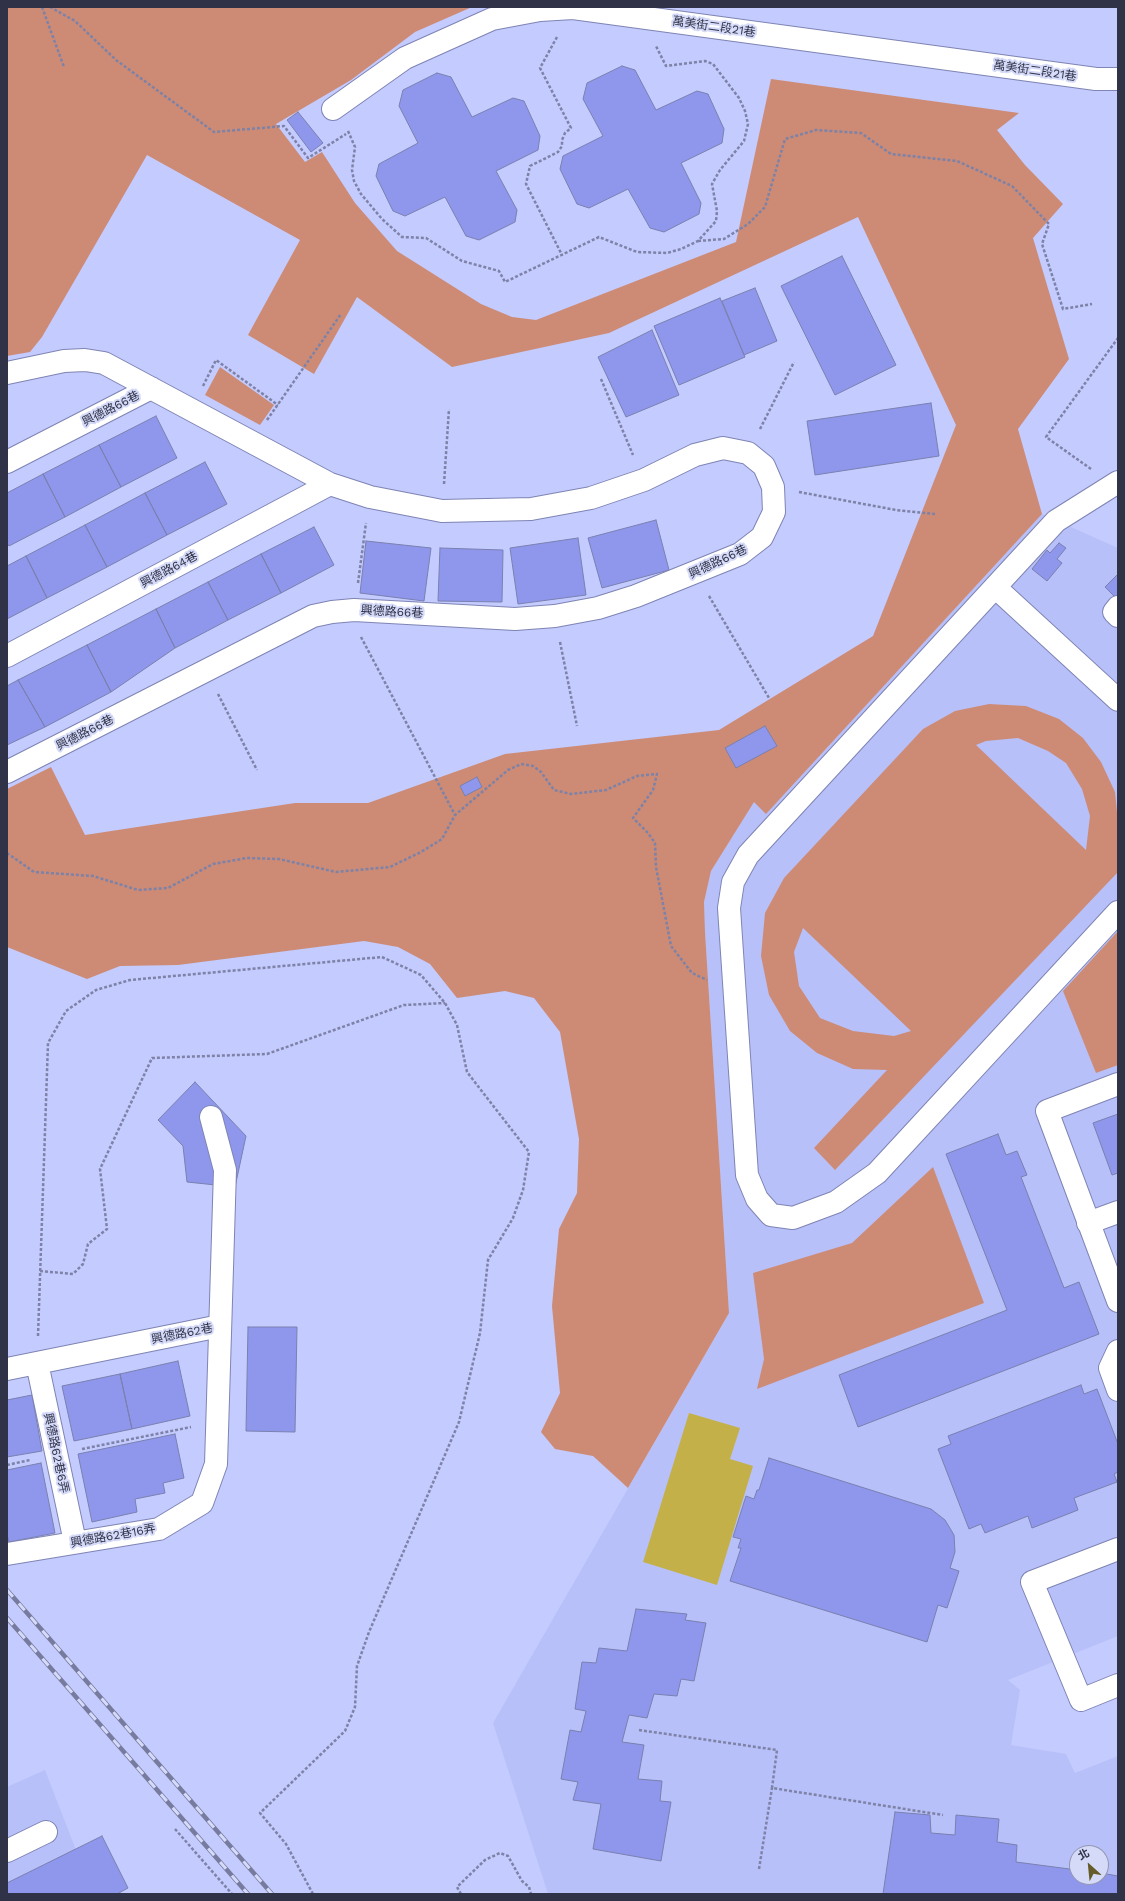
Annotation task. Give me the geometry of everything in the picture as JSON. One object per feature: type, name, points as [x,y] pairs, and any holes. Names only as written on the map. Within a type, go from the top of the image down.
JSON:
[{"type":"street","name":"萬美街二段21巷","points":[[333,109],[405,58],[492,18],[540,10],[573,8],[1088,78],[1118,79]]},
{"type":"street","name":"興德路66巷","points":[[7,373],[64,361],[85,360],[104,363],[330,484],[370,497],[442,511],[531,508],[591,498],[644,480],[695,455],[723,448],[748,452],[764,466],[773,487],[774,512],[762,538],[740,554],[636,596],[598,608],[555,616],[515,619],[354,610],[312,616],[7,772]]},
{"type":"street","name":"興德路66巷","points":[[7,462],[151,388]]},
{"type":"street","points":[[1116,483],[1056,521],[748,855],[733,882],[729,908],[747,1175],[757,1199],[771,1215],[793,1218],[836,1202],[877,1173],[1118,912]]},
{"type":"street","name":"興德路64巷","points":[[7,656],[330,484]]},
{"type":"street","points":[[995,587],[1118,700]]},
{"type":"street","points":[[1118,608],[1114,612],[1118,616]]},
{"type":"street","points":[[1118,1084],[1047,1111],[1118,1301]]},
{"type":"street","name":"興德路62巷","points":[[7,1369],[220,1326],[225,1170],[211,1117]]},
{"type":"street","points":[[1088,1223],[1118,1212]]},
{"type":"street","name":"興德路62巷16弄","points":[[7,1554],[159,1529],[202,1503],[216,1464],[220,1326]]},
{"type":"street","points":[[1118,1351],[1110,1368],[1118,1390]]},
{"type":"street","name":"興德路62巷6弄","points":[[37,1363],[75,1542]]},
{"type":"street","points":[[1118,1549],[1032,1582],[1081,1700],[1118,1685]]},
{"type":"street","points":[[7,1851],[46,1832]]},
{"type":"path","points":[[42,7],[64,66]]},
{"type":"path","points":[[50,7],[75,21],[116,60],[214,132],[284,126],[308,158],[349,132]]},
{"type":"path","points":[[562,255],[526,184],[530,166],[558,152],[562,146],[565,133],[571,128],[540,68],[573,8]]},
{"type":"path","points":[[640,17],[666,66],[706,61],[713,64],[739,98],[745,111],[748,124],[744,141],[720,170],[712,184],[717,211],[716,221],[698,241]]},
{"type":"path","points":[[333,109],[349,132],[355,147],[352,170],[354,180],[361,194],[382,220],[402,237],[426,238],[462,261],[499,271],[505,282],[599,237],[637,252],[667,253],[698,241],[724,239],[748,224],[765,207],[785,139],[816,130],[861,133],[891,154],[958,161],[1012,186],[1049,224],[1042,244],[1063,309],[1092,304]]},
{"type":"path","points":[[252,442],[341,314]]},
{"type":"path","points":[[1116,483],[1046,437],[1118,338]]},
{"type":"path","points":[[191,410],[216,360],[278,405]]},
{"type":"path","points":[[748,452],[794,362]]},
{"type":"path","points":[[601,379],[644,480]]},
{"type":"path","points":[[442,511],[449,409]]},
{"type":"path","points":[[773,487],[896,510],[935,514]]},
{"type":"path","points":[[370,497],[354,610],[358,632],[455,815]]},
{"type":"path","points":[[696,573],[769,698]]},
{"type":"path","points":[[555,616],[577,726]]},
{"type":"path","points":[[206,670],[258,770]]},
{"type":"path","points":[[7,853],[34,872],[93,876],[138,890],[168,888],[213,864],[247,858],[279,859],[336,872],[390,867],[421,852],[442,839],[455,815],[508,770],[521,764],[533,766],[541,772],[554,790],[571,794],[606,790],[637,776],[657,774],[653,790],[633,818],[655,843],[656,867],[671,946],[692,973],[735,993]]},
{"type":"path","points":[[37,1363],[48,1043],[66,1011],[96,990],[130,980],[382,957],[421,975],[445,1003],[457,1025],[467,1072],[529,1152],[522,1190],[513,1218],[488,1260],[480,1334],[459,1422],[369,1632],[357,1666],[355,1707],[345,1731],[260,1813],[286,1844],[313,1894]]},
{"type":"path","points":[[40,1271],[73,1274],[83,1264],[88,1244],[107,1228],[100,1169],[152,1058],[267,1054],[404,1006],[445,1003]]},
{"type":"path","points":[[7,1465],[217,1421]]},
{"type":"path","points":[[638,1730],[777,1750],[759,1869]]},
{"type":"path","points":[[772,1788],[943,1815]]},
{"type":"path","points":[[175,1829],[232,1894]]},
{"type":"path","points":[[461,1894],[457,1887],[485,1860],[500,1853],[508,1856],[522,1881],[529,1887],[531,1894]]},
{"type":"shaded area","points":[[7,7],[472,7],[415,32],[351,80],[276,124],[305,162],[322,152],[355,203],[397,251],[481,304],[512,317],[536,320],[736,242],[771,79],[1019,113],[997,130],[1025,165],[1063,204],[1033,238],[1069,359],[1018,429],[1042,514],[766,814],[754,802],[711,871],[704,902],[705,932],[729,1313],[628,1488],[593,1456],[555,1449],[541,1432],[560,1393],[552,1306],[559,1229],[577,1193],[579,1139],[560,1032],[534,998],[505,991],[457,998],[430,964],[398,947],[364,941],[178,965],[120,966],[87,979],[7,947],[7,789],[51,767],[85,835],[295,803],[368,803],[505,754],[719,730],[873,636],[956,425],[858,217],[609,333],[452,367],[357,297],[314,374],[248,335],[300,240],[147,155],[42,337],[30,352],[7,356]]},
{"type":"shaded area","points":[[220,367],[274,405],[260,425],[205,395]]},
{"type":"shaded area","points":[[1042,514],[1118,548],[1118,1636],[1008,1680],[1020,1690],[1011,1745],[1066,1754],[1075,1773],[1118,1756],[1118,1894],[548,1894],[493,1723],[729,1313],[704,902],[711,871],[754,801],[766,813]]},
{"type":"shaded area","points":[[989,704],[1026,706],[1059,719],[1083,738],[1101,762],[1115,792],[1118,822],[1118,872],[835,1170],[814,1148],[887,1070],[853,1069],[817,1053],[790,1031],[769,995],[761,956],[765,913],[784,878],[923,729],[955,711]],"holes":[[[1018,738],[1048,751],[1066,763],[1082,789],[1090,816],[1086,850],[976,745],[986,741]],[[803,928],[911,1031],[894,1036],[853,1031],[820,1018],[799,986],[794,952]]]},
{"type":"shaded area","points":[[1118,931],[1118,1065],[1096,1073],[1063,991]]},
{"type":"shaded area","points":[[933,1167],[984,1303],[757,1389],[764,1359],[753,1273],[852,1243]]},
{"type":"shaded area","points":[[689,1413],[740,1428],[730,1459],[753,1466],[717,1585],[643,1562]]},
{"type":"shaded area","points":[[45,1770],[81,1863],[7,1894],[7,1787]]},
{"type":"building","points":[[622,66],[635,70],[656,110],[697,91],[708,94],[724,129],[722,143],[681,163],[701,203],[699,214],[664,232],[650,228],[628,189],[589,208],[577,204],[560,169],[563,156],[603,136],[583,99],[587,83]]},
{"type":"building","points":[[437,73],[451,77],[472,117],[513,98],[524,101],[540,136],[538,150],[496,171],[517,210],[515,222],[479,240],[466,236],[445,197],[405,216],[393,211],[376,176],[379,164],[418,143],[399,106],[403,90]]},
{"type":"building","points":[[298,112],[323,143],[311,152],[287,120]]},
{"type":"building","points":[[842,256],[896,365],[835,395],[781,286]]},
{"type":"building","points":[[755,288],[777,341],[744,355],[722,301]]},
{"type":"building","points":[[720,298],[745,357],[679,385],[654,326]]},
{"type":"building","points":[[652,330],[679,395],[626,417],[598,357]]},
{"type":"building","points":[[931,403],[939,456],[815,475],[807,421]]},
{"type":"building","points":[[156,416],[177,458],[121,487],[99,445]]},
{"type":"building","points":[[99,445],[121,487],[65,517],[43,474]]},
{"type":"building","points":[[205,462],[227,504],[167,535],[145,493]]},
{"type":"building","points":[[43,474],[65,517],[9,546],[7,543],[7,493]]},
{"type":"building","points":[[145,493],[167,535],[107,567],[85,525]]},
{"type":"building","points":[[656,520],[669,570],[602,588],[588,538]]},
{"type":"building","points":[[85,525],[107,567],[47,598],[26,556]]},
{"type":"building","points":[[314,527],[334,565],[281,593],[261,554]]},
{"type":"building","points":[[578,538],[586,595],[518,604],[510,548]]},
{"type":"building","points":[[366,541],[431,548],[424,601],[360,593]]},
{"type":"building","points":[[1059,543],[1066,548],[1057,559],[1062,563],[1047,581],[1032,569],[1047,550],[1050,553]]},
{"type":"building","points":[[440,548],[503,550],[502,602],[438,601]]},
{"type":"building","points":[[261,554],[281,593],[228,620],[208,582]]},
{"type":"building","points":[[26,556],[47,598],[7,619],[7,566]]},
{"type":"building","points":[[1118,574],[1118,600],[1105,587]]},
{"type":"building","points":[[208,582],[228,620],[175,648],[156,609]]},
{"type":"building","points":[[156,609],[175,648],[111,692],[87,645]]},
{"type":"building","points":[[87,645],[111,692],[45,727],[18,680]]},
{"type":"building","points":[[18,680],[45,727],[7,745],[7,686]]},
{"type":"building","points":[[765,726],[777,746],[736,768],[725,748]]},
{"type":"building","points":[[477,777],[482,787],[465,796],[460,786]]},
{"type":"building","points":[[195,1082],[246,1136],[235,1187],[187,1182],[183,1146],[158,1120]]},
{"type":"building","points":[[1118,1114],[1118,1173],[1112,1175],[1093,1123]]},
{"type":"building","points":[[998,1134],[1006,1155],[1017,1151],[1027,1175],[1021,1177],[1064,1288],[1079,1282],[1099,1334],[858,1427],[839,1375],[1007,1310],[946,1154]]},
{"type":"building","points":[[248,1327],[297,1327],[295,1432],[246,1431]]},
{"type":"building","points":[[178,1361],[190,1416],[132,1429],[120,1374]]},
{"type":"building","points":[[120,1374],[132,1429],[74,1441],[62,1386]]},
{"type":"building","points":[[1081,1385],[1084,1394],[1097,1389],[1118,1444],[1118,1472],[1114,1474],[1117,1482],[1074,1498],[1078,1510],[1032,1528],[1028,1516],[985,1533],[981,1524],[969,1529],[938,1449],[951,1444],[948,1436]]},
{"type":"building","points":[[32,1395],[42,1451],[7,1457],[7,1400]]},
{"type":"building","points":[[175,1434],[184,1478],[163,1483],[165,1493],[135,1499],[137,1512],[92,1522],[78,1454]]},
{"type":"building","points":[[769,1458],[931,1509],[945,1520],[954,1535],[955,1552],[950,1568],[959,1571],[947,1608],[938,1605],[927,1642],[730,1581],[741,1548],[738,1548],[741,1539],[733,1537],[746,1496],[754,1499],[757,1490],[759,1490]]},
{"type":"building","points":[[41,1463],[55,1533],[9,1542],[7,1535],[7,1470]]},
{"type":"building","points":[[636,1609],[687,1614],[685,1620],[706,1623],[694,1681],[681,1679],[677,1696],[654,1694],[647,1718],[629,1715],[622,1742],[644,1745],[638,1779],[662,1781],[660,1801],[671,1802],[661,1861],[593,1849],[601,1804],[573,1800],[578,1782],[561,1779],[570,1730],[581,1732],[586,1711],[575,1709],[582,1662],[596,1663],[599,1648],[627,1651]]},
{"type":"building","points":[[895,1812],[930,1815],[931,1833],[955,1835],[956,1815],[999,1819],[997,1842],[1017,1845],[1016,1862],[1069,1869],[1069,1885],[1109,1885],[1109,1874],[1118,1876],[1118,1894],[883,1894]]},
{"type":"building","points":[[102,1836],[128,1888],[117,1894],[7,1894],[7,1883]]},
{"type":"railway","points":[[7,1590],[272,1894]]},
{"type":"railway","points":[[7,1618],[248,1894]]}]
